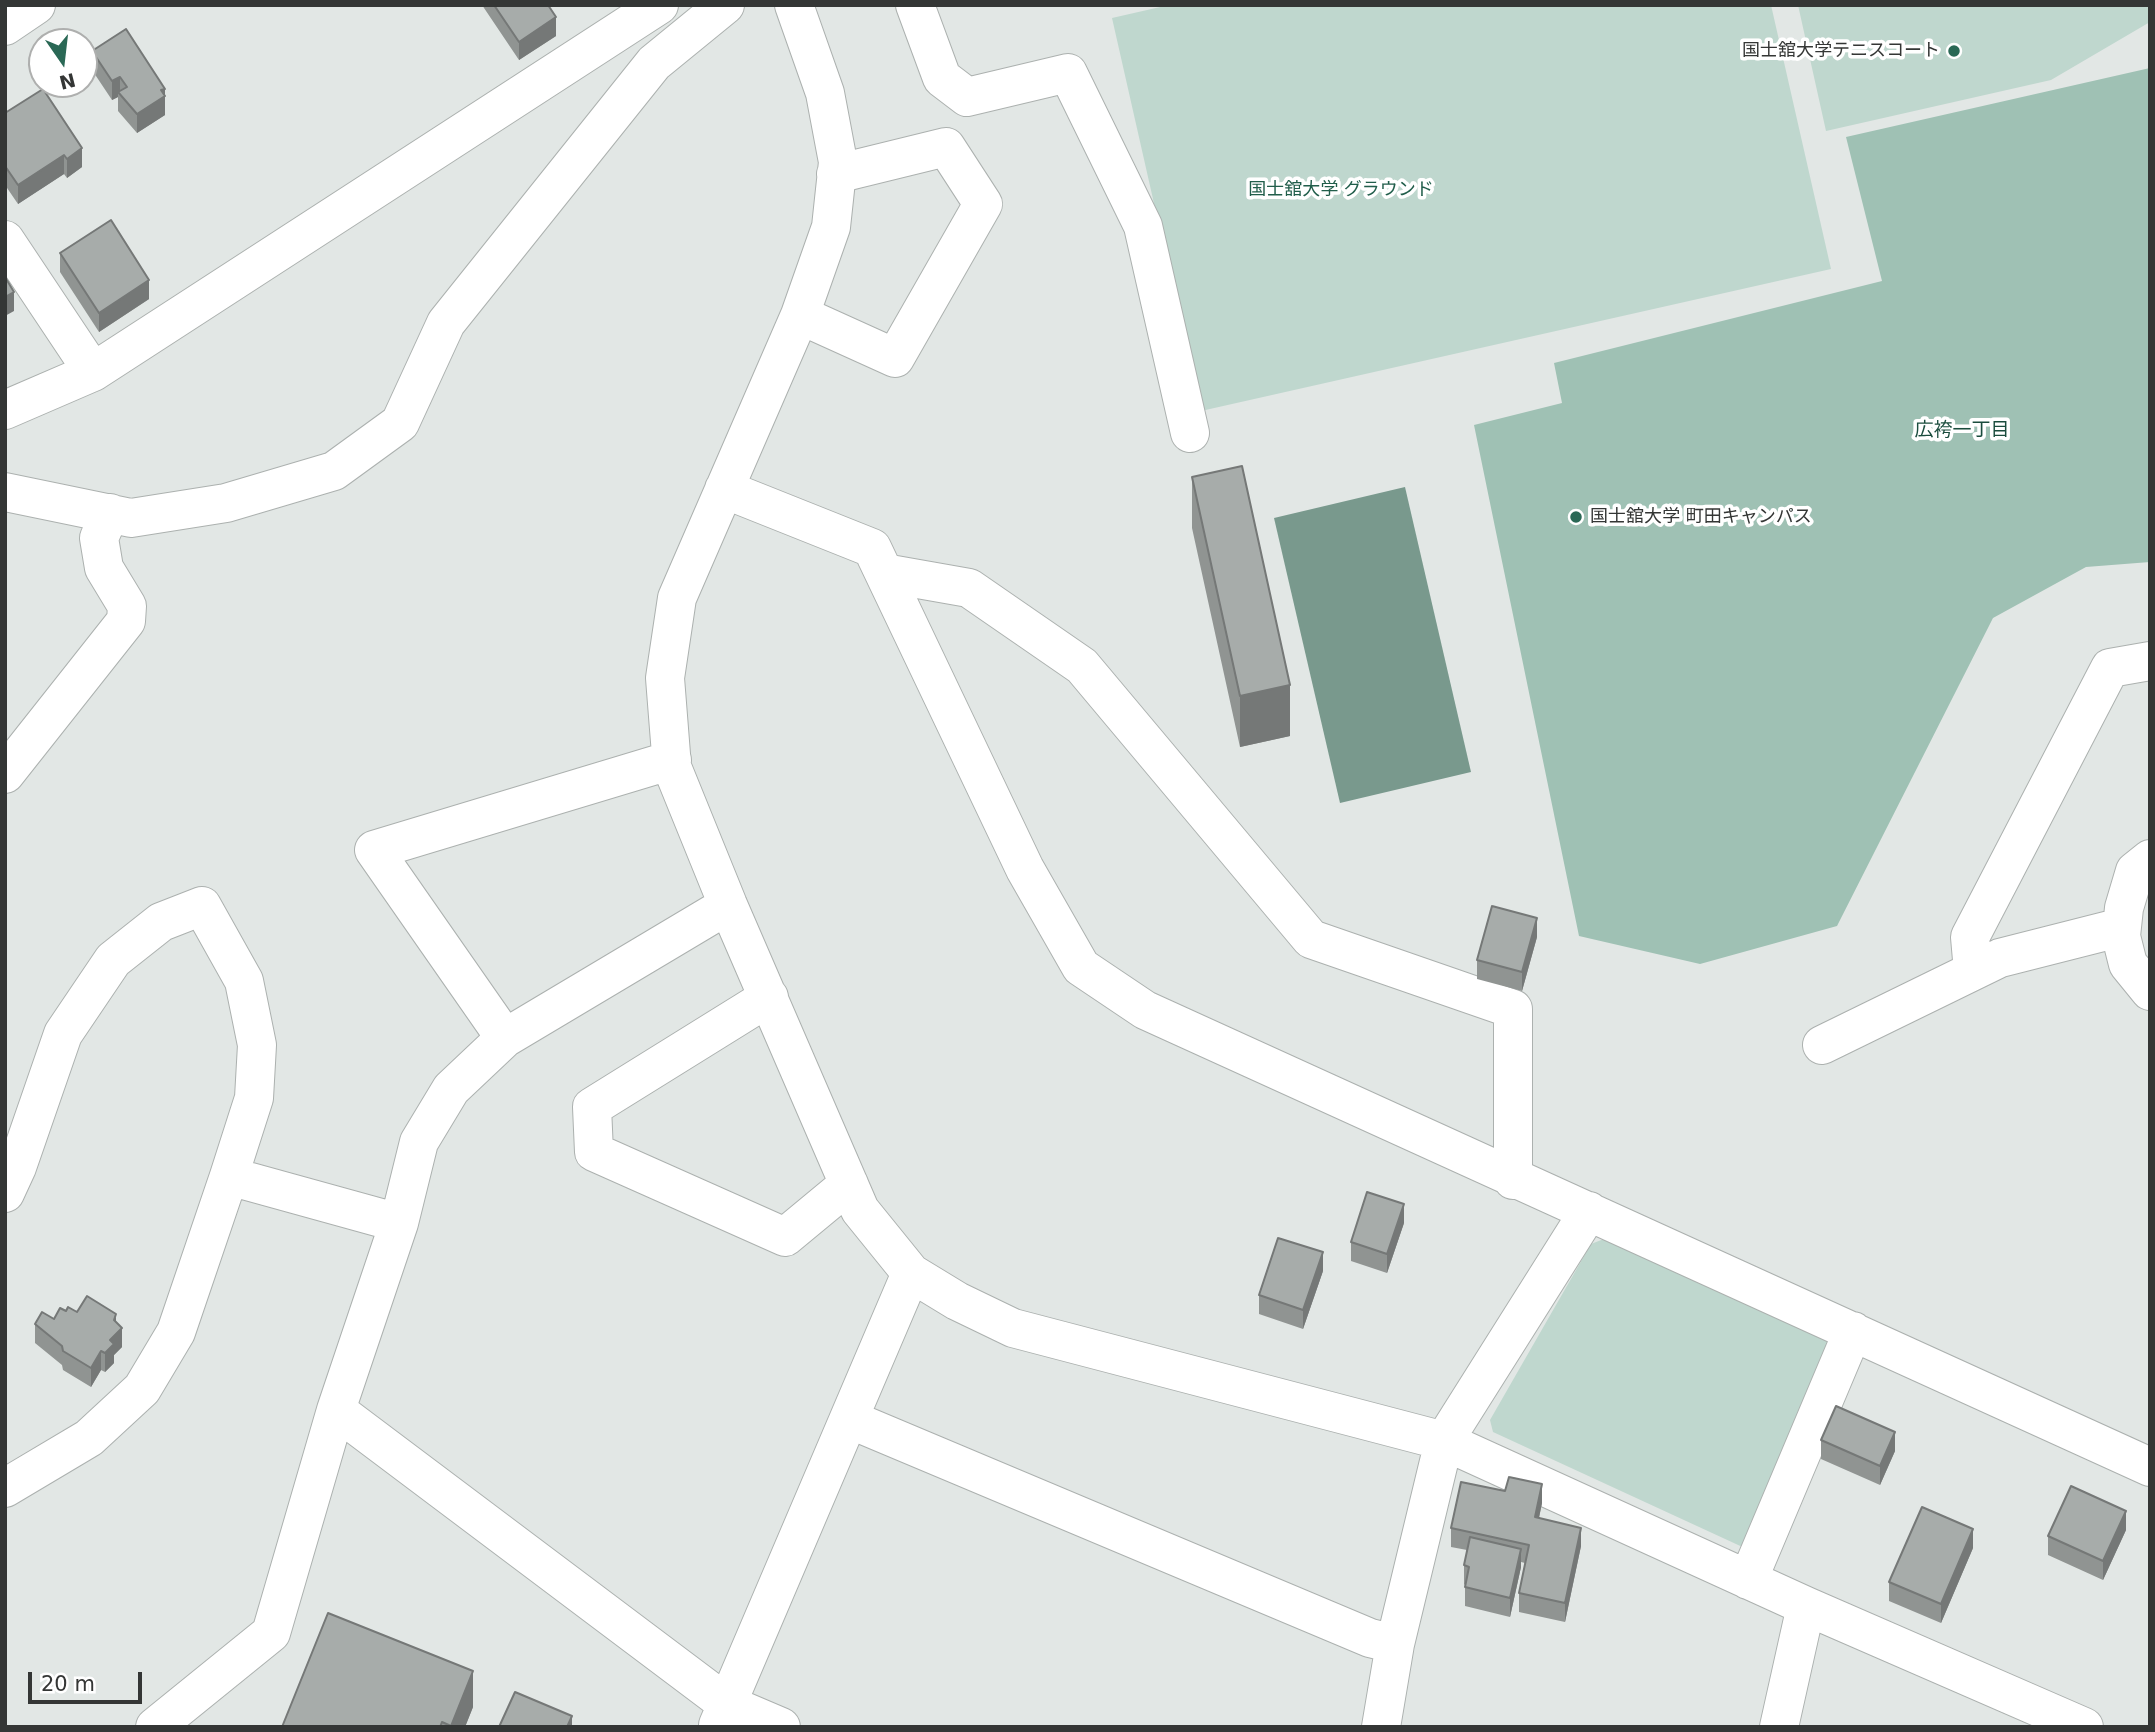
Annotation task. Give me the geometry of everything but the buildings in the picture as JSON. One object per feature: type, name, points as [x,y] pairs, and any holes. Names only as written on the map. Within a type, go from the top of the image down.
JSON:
[{"type":"street","points":[[5,26],[36,5]]},
{"type":"street","points":[[5,410],[93,372],[659,5]]},
{"type":"street","points":[[5,492],[131,518],[226,503],[334,471],[400,424],[446,323],[654,63],[725,5]]},
{"type":"street","points":[[794,5],[825,93],[838,162],[831,227],[800,315],[677,598],[664,678],[672,760],[728,905],[860,1210],[911,1273],[957,1301],[1013,1328],[1444,1441],[1806,1606],[2084,1727]]},
{"type":"street","points":[[915,5],[942,78],[967,97],[1068,73],[1143,226],[1190,433]]},
{"type":"street","points":[[800,315],[895,358],[983,204],[946,147],[836,174]]},
{"type":"street","points":[[5,240],[93,372]]},
{"type":"street","points":[[724,489],[872,548],[1025,869],[1080,967],[1145,1010],[1513,1180],[1589,1211],[2150,1467]]},
{"type":"street","points":[[5,774],[126,621],[127,606],[104,568],[99,538],[110,513]]},
{"type":"street","points":[[884,573],[970,588],[1082,666],[1311,939],[1513,1009],[1513,1180]]},
{"type":"street","points":[[1973,971],[1970,937],[2110,668],[2150,661]]},
{"type":"street","points":[[505,1038],[374,850],[672,760]]},
{"type":"street","points":[[2150,859],[2136,871],[2124,908],[2122,927],[2128,964],[2150,990]]},
{"type":"street","points":[[155,1727],[271,1633],[336,1410],[399,1223],[419,1142],[450,1089],[505,1038],[728,905]]},
{"type":"street","points":[[5,1193],[18,1167],[63,1034],[106,970],[113,960],[161,922],[202,906],[244,981],[257,1045],[254,1098],[229,1176],[176,1332],[142,1389],[89,1438],[5,1488]]},
{"type":"street","points":[[1822,1045],[2000,958],[2122,927]]},
{"type":"street","points":[[769,997],[592,1107],[594,1152],[785,1237],[849,1184]]},
{"type":"street","points":[[229,1176],[399,1223]]},
{"type":"street","points":[[1381,1727],[1395,1644],[1444,1441],[1589,1211]]},
{"type":"street","points":[[722,1715],[911,1273]]},
{"type":"street","points":[[1748,1580],[1853,1331]]},
{"type":"street","points":[[336,1410],[722,1715],[781,1727]]},
{"type":"street","points":[[849,1419],[1370,1638],[1395,1644]]},
{"type":"street","points":[[1779,1727],[1806,1606]]},
{"type":"green space","name":"国士舘大学 グラウンド","points":[[1169,5],[1771,5],[1831,269],[1201,411],[1112,18]]},
{"type":"green space","name":"国士舘大学テニスコート","points":[[1798,5],[2150,5],[2150,22],[2051,80],[1826,131]]},
{"type":"green space","points":[[1609,1237],[1840,1339],[1749,1550],[1493,1432],[1490,1420],[1591,1244]]},
{"type":"shaded area","points":[[2150,68],[2150,562],[2086,567],[1993,618],[1837,926],[1700,964],[1579,936],[1474,425],[1562,403],[1554,363],[1882,281],[1846,137]]},
{"type":"shaded area","points":[[1405,487],[1471,772],[1340,803],[1274,518]]},
{"type":"place","name":"国士舘大学テニスコート","points":[[1954,51]]},
{"type":"place","name":"国士舘大学 町田キャンパス","points":[[1576,517]]},
{"type":"district","name":"広袴一丁目","points":[[1962,431]]}]
